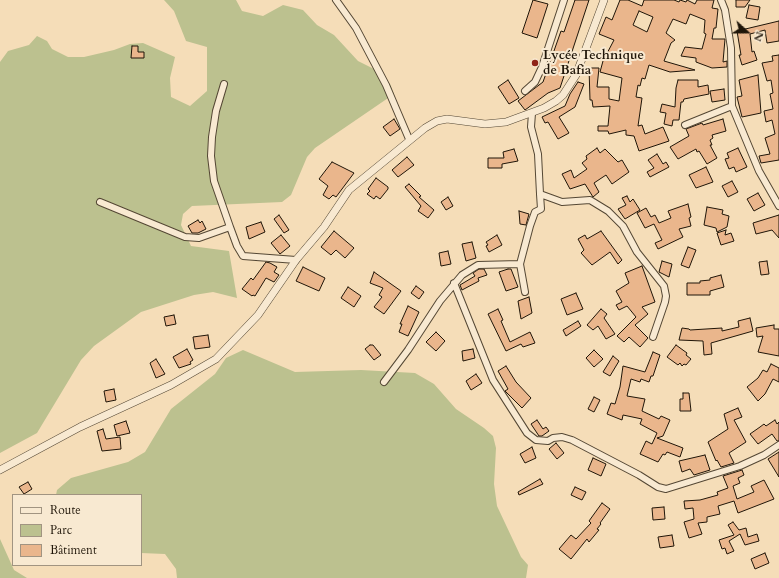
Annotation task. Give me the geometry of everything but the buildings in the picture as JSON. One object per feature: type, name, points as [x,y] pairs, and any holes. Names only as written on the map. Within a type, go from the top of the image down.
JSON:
[{"type":"street","points":[[336,0],[356,28],[386,85],[410,139]]},
{"type":"street","points":[[525,91],[535,82],[542,67],[564,0]]},
{"type":"street","points":[[0,470],[73,431],[206,367],[227,350],[242,334],[296,260],[324,227],[355,184],[432,123],[442,119],[492,124],[512,121],[556,101],[576,75],[604,0]]},
{"type":"street","points":[[721,0],[725,10],[731,48],[732,106],[756,166],[779,206]]},
{"type":"street","points":[[224,84],[216,111],[211,156],[214,181],[237,246],[243,256],[296,260]]},
{"type":"street","points":[[685,125],[732,106]]},
{"type":"street","points":[[526,292],[520,264],[535,212],[542,209],[538,154],[531,127],[532,113]]},
{"type":"street","points":[[540,194],[562,202],[590,200],[608,211],[622,226],[637,252],[659,279],[666,292],[665,302],[653,337]]},
{"type":"street","points":[[100,202],[185,237],[199,238],[230,227]]},
{"type":"street","points":[[384,382],[408,350],[454,282],[478,265],[520,264]]},
{"type":"street","points":[[454,282],[483,359],[493,380],[531,438],[542,441],[562,437],[572,440],[639,475],[658,487],[666,489],[740,466],[764,456],[779,445]]},
{"type":"green space","points":[[164,0],[236,0],[242,11],[263,16],[283,5],[303,10],[317,25],[334,35],[358,61],[374,69],[390,84],[394,94],[315,148],[307,157],[291,195],[282,202],[192,206],[183,214],[181,225],[191,246],[229,251],[237,298],[213,292],[194,295],[141,312],[94,346],[81,360],[37,433],[0,453],[0,62],[8,51],[29,45],[37,36],[47,41],[52,49],[68,57],[84,57],[114,50],[130,44],[143,43],[175,57],[170,78],[171,97],[190,106],[207,91],[207,47],[186,41],[174,11]]},
{"type":"green space","points":[[243,350],[295,372],[361,370],[415,373],[434,384],[456,409],[493,436],[496,448],[494,484],[497,506],[521,557],[528,565],[526,578],[177,578],[176,569],[165,554],[142,553],[142,494],[56,494],[57,490],[71,478],[128,462],[145,452],[171,409],[215,374],[226,358]]},
{"type":"green space","points":[[0,539],[14,570],[27,578],[0,578]]},
{"type":"place","name":"Lycée Technique de Bafia","points":[[535,63]]}]
